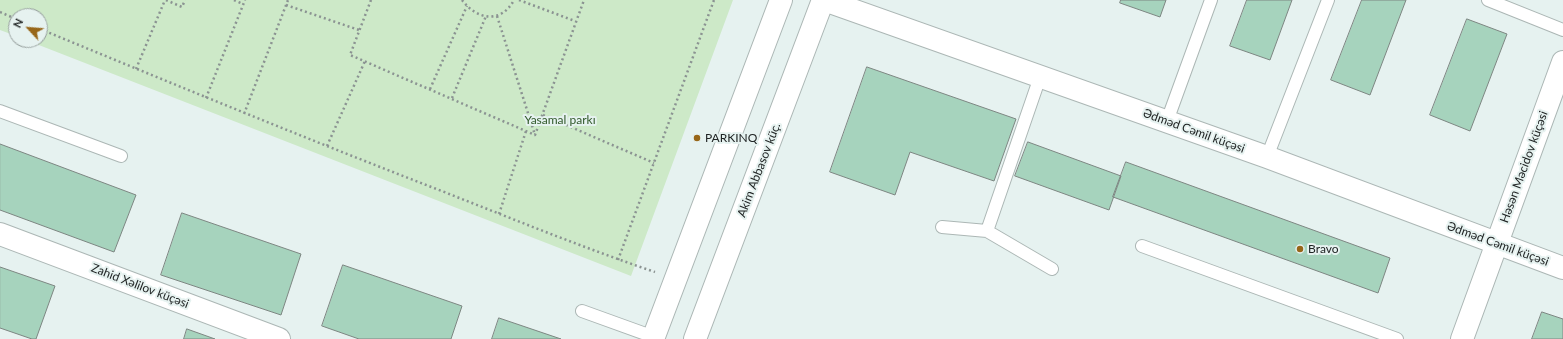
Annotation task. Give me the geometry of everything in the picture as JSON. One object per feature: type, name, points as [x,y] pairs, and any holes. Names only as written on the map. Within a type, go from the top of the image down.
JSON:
[{"type":"street","points":[[654,338],[781,0]]},
{"type":"street","name":"Ədməd Cəmil küçəsi","points":[[823,0],[1167,121],[1563,268]]},
{"type":"street","name":"Akim Abbasov küç.","points":[[695,339],[823,0]]},
{"type":"street","name":"Həsən Məcidov küçəsi","points":[[1462,339],[1563,62]]},
{"type":"street","name":"Zahid Xəlilov küçəsi","points":[[0,234],[279,339]]},
{"type":"lane","points":[[1167,121],[1211,0]]},
{"type":"lane","points":[[1266,157],[1328,0]]},
{"type":"lane","points":[[1488,0],[1563,30]]},
{"type":"lane","points":[[987,231],[1040,77]]},
{"type":"lane","points":[[0,111],[121,156]]},
{"type":"lane","points":[[942,227],[987,231],[1052,269]]},
{"type":"lane","points":[[1142,246],[1397,339]]},
{"type":"lane","points":[[582,311],[654,338]]},
{"type":"path","points":[[136,69],[166,0],[182,7],[185,0]]},
{"type":"path","points":[[234,0],[243,4]]},
{"type":"path","points":[[206,98],[245,0]]},
{"type":"path","points":[[244,114],[288,0]]},
{"type":"path","points":[[371,0],[350,55],[535,135]]},
{"type":"path","points":[[462,0],[476,14],[486,16],[496,16],[504,11],[514,0]]},
{"type":"path","points":[[519,0],[576,21]]},
{"type":"path","points":[[535,135],[584,0]]},
{"type":"path","points":[[618,260],[714,0]]},
{"type":"path","points":[[286,5],[359,30]]},
{"type":"path","points":[[430,89],[467,6]]},
{"type":"path","points":[[452,98],[486,16]]},
{"type":"path","points":[[496,16],[535,135]]},
{"type":"path","points":[[48,32],[244,114],[618,260],[677,280]]},
{"type":"path","points":[[327,146],[365,61]]},
{"type":"path","points":[[543,115],[654,162]]},
{"type":"path","points":[[499,214],[526,131]]},
{"type":"green space","name":"Yasamal parkı","points":[[0,0],[733,0],[631,276],[47,48],[48,48],[48,8],[8,8],[8,33],[0,30]]},
{"type":"building","points":[[1121,0],[1166,0],[1160,17],[1120,3]]},
{"type":"building","points":[[1247,0],[1292,0],[1270,60],[1230,46]]},
{"type":"building","points":[[1362,0],[1406,0],[1370,95],[1331,80]]},
{"type":"building","points":[[1467,19],[1507,34],[1470,131],[1430,115]]},
{"type":"building","points":[[867,67],[1016,119],[994,181],[910,152],[895,195],[830,172]]},
{"type":"building","points":[[1028,142],[1121,176],[1109,210],[1015,176]]},
{"type":"building","points":[[0,144],[136,195],[114,252],[0,210]]},
{"type":"building","points":[[1126,162],[1390,258],[1378,293],[1113,197]]},
{"type":"building","points":[[182,213],[301,254],[281,315],[161,275]]},
{"type":"building","points":[[343,265],[462,306],[451,339],[359,339],[322,326]]},
{"type":"building","points":[[0,267],[55,286],[36,339],[0,328]]},
{"type":"building","points":[[1542,312],[1563,319],[1563,339],[1532,339]]},
{"type":"building","points":[[499,318],[561,339],[492,339]]},
{"type":"building","points":[[187,329],[215,339],[184,339]]},
{"type":"place","name":"PARKINQ","points":[[697,138]]},
{"type":"place","name":"Bravo","points":[[1300,249]]}]
